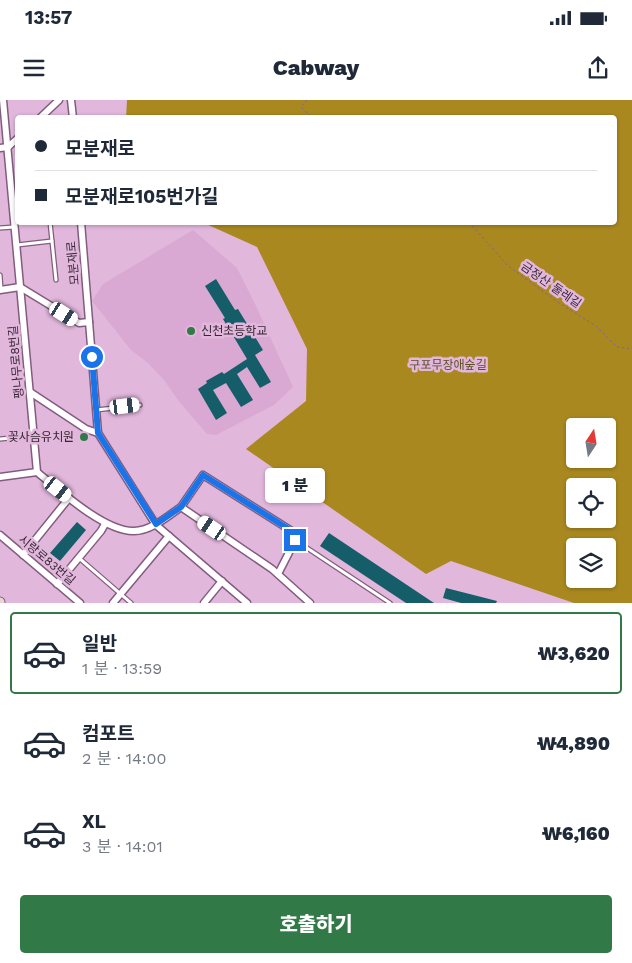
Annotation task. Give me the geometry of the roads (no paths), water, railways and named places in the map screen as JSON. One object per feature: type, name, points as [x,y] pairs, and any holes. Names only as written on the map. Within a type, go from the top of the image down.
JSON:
[{"type":"street","name":"팽나무로8번길","points":[[3,100],[37,472]]},
{"type":"street","points":[[43,115],[59,100]]},
{"type":"street","points":[[71,100],[73,115]]},
{"type":"street","points":[[0,148],[8,147],[15,141]]},
{"type":"street","name":"모분재로","points":[[81,225],[98,433],[156,524],[248,603]]},
{"type":"street","points":[[1,290],[20,287],[79,323],[89,322]]},
{"type":"street","points":[[30,392],[86,429],[98,433]]},
{"type":"street","points":[[0,477],[37,472],[105,524],[134,531],[156,524],[181,507],[203,475],[298,535],[278,574]]},
{"type":"street","points":[[23,555],[69,498]]},
{"type":"street","points":[[181,507],[278,574],[310,603]]},
{"type":"street","points":[[57,584],[102,531],[105,524]]},
{"type":"street","name":"시랑로83번길","points":[[0,535],[80,603]]},
{"type":"street","points":[[113,603],[169,536]]},
{"type":"street","points":[[204,603],[222,581]]},
{"type":"lane","points":[[50,225],[56,280]]},
{"type":"lane","points":[[0,228],[15,226]]},
{"type":"lane","points":[[17,245],[52,241]]},
{"type":"lane","points":[[0,275],[1,290]]},
{"type":"lane","points":[[96,410],[140,405]]},
{"type":"lane","points":[[0,439],[34,436]]},
{"type":"lane","points":[[295,540],[390,603]]},
{"type":"lane","points":[[79,557],[131,603]]},
{"type":"place","name":"신천초등학교","points":[[191,331]]},
{"type":"place","name":"꽃사슴유치원","points":[[84,437]]},
{"type":"park label","name":"구포무장애숲길","points":[[448,365]]}]
